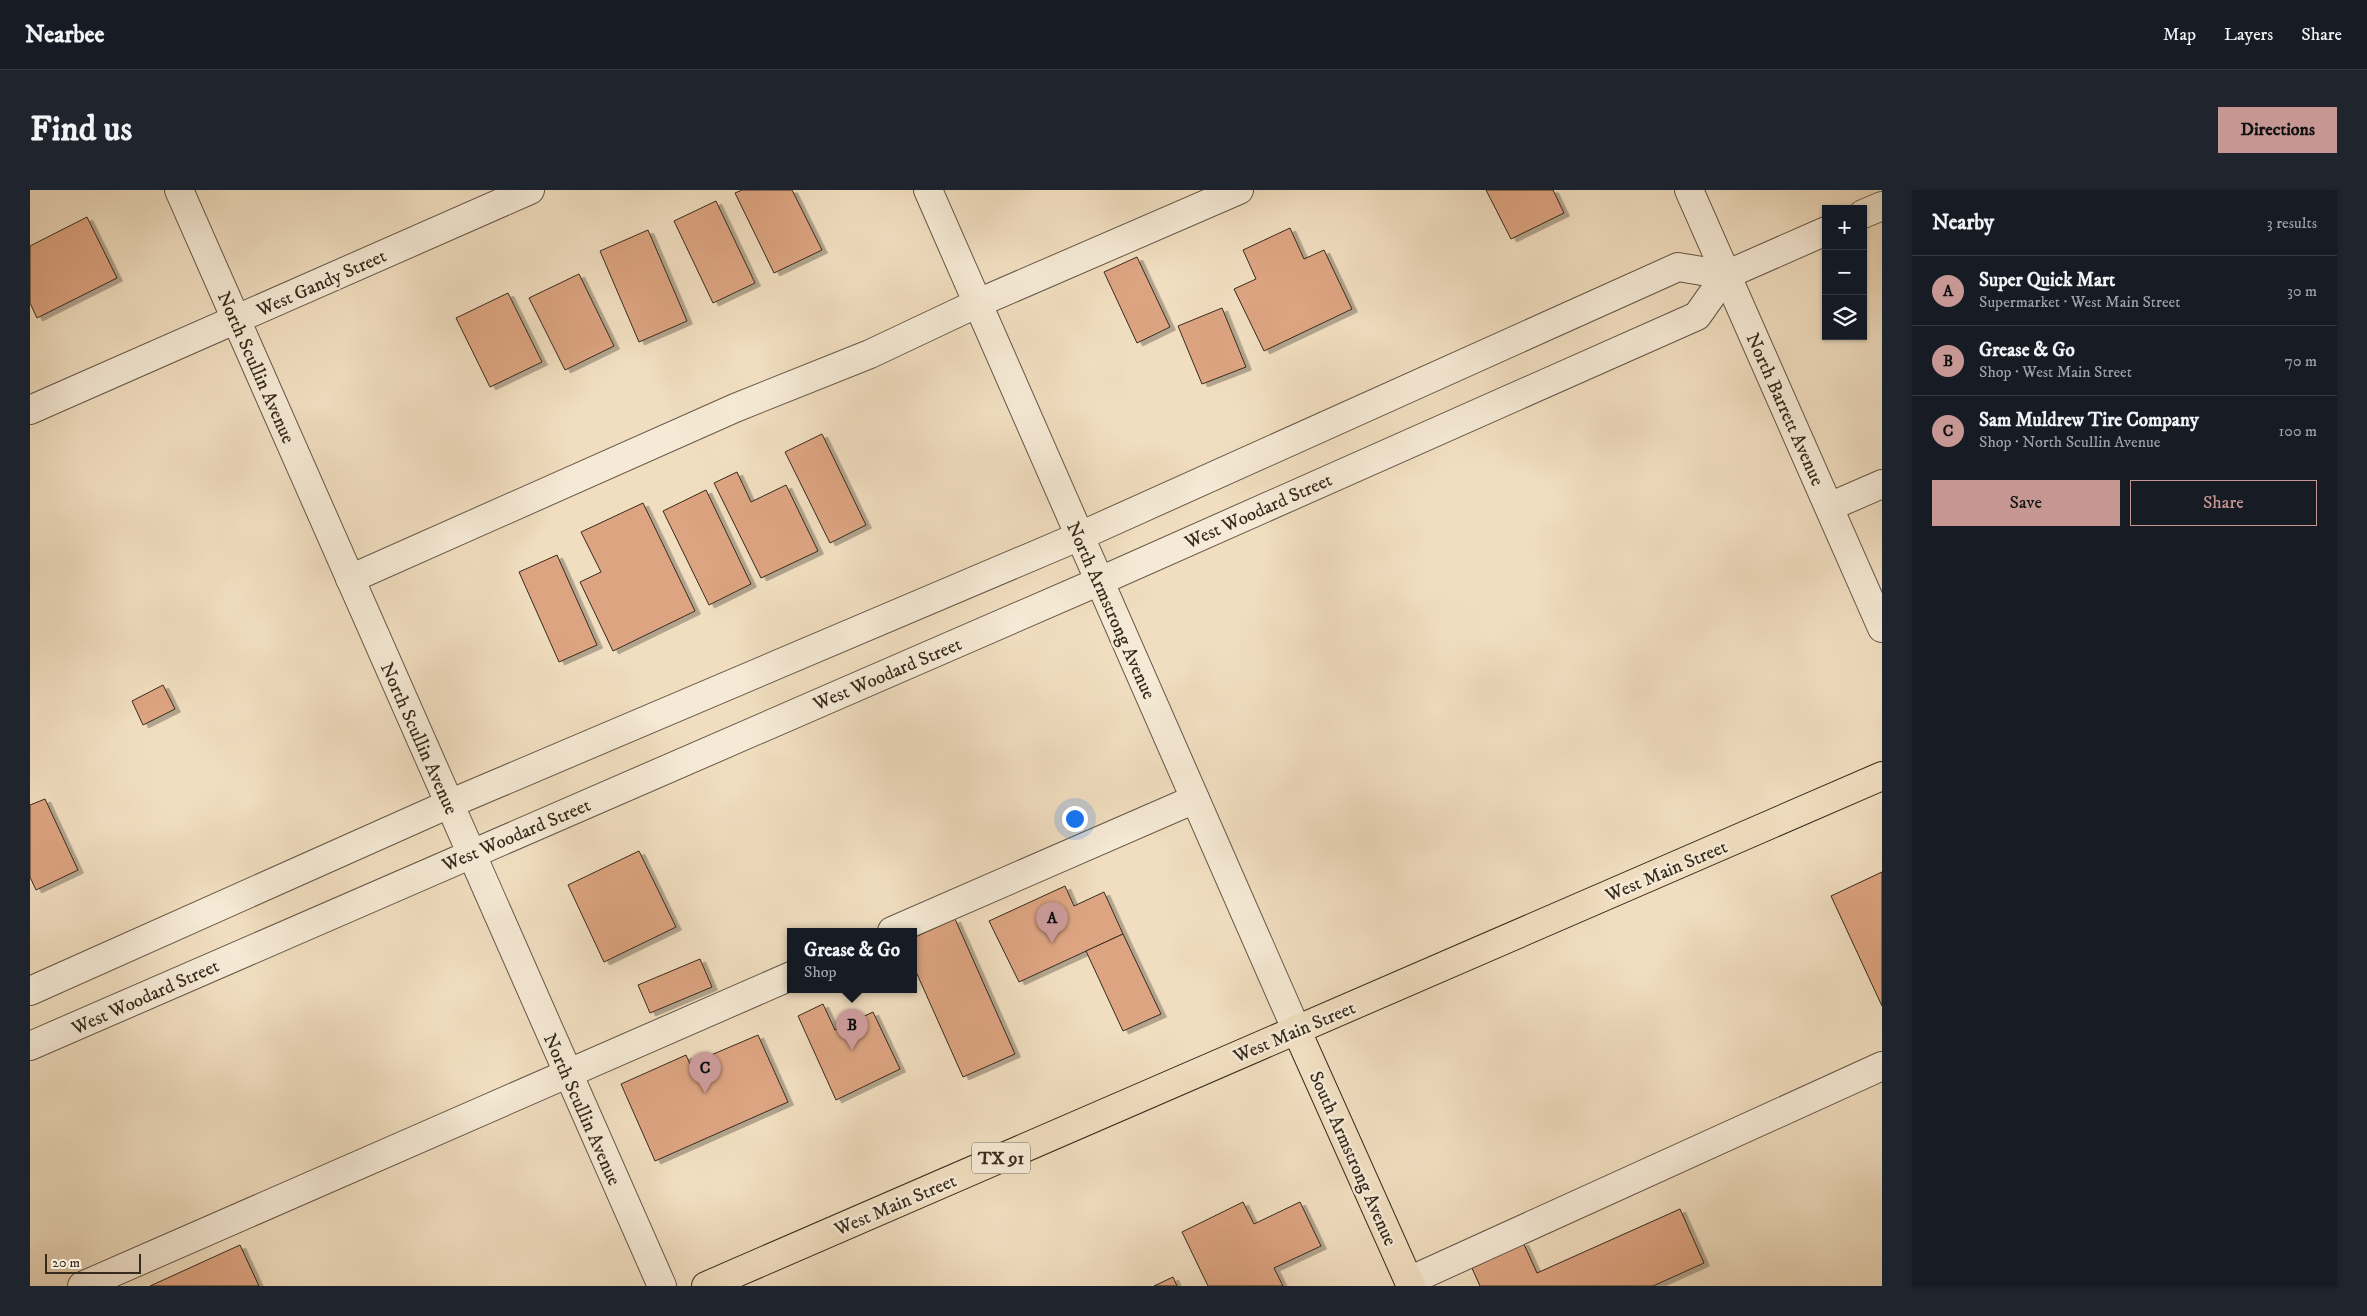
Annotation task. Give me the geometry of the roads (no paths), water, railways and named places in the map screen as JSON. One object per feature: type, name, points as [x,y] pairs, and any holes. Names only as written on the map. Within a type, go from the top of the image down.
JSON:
[{"type":"main road","name":"West Main Street","points":[[706,1286],[1882,776]]},
{"type":"main road","name":"South Armstrong Avenue","points":[[1296,1030],[1410,1283]]},
{"type":"street","name":"North Scullin Avenue","points":[[179,190],[662,1286]]},
{"type":"street","name":"West Gandy Street","points":[[30,410],[530,190]]},
{"type":"street","name":"North Armstrong Avenue","points":[[928,190],[1296,1030]]},
{"type":"street","points":[[350,579],[442,540],[735,408],[870,354],[978,303],[1239,190]]},
{"type":"street","name":"North Barrett Avenue","points":[[1689,190],[1882,628]]},
{"type":"street","points":[[1867,212],[1882,206]]},
{"type":"street","points":[[30,991],[449,804],[1080,536],[1678,266],[1726,275],[1822,233]]},
{"type":"street","name":"West Woodard Street","points":[[30,1046],[1100,581],[1697,316],[1726,275]]},
{"type":"street","points":[[1829,507],[1882,484]]},
{"type":"street","points":[[899,928],[1195,799]]},
{"type":"street","points":[[82,1286],[787,978]]},
{"type":"street","points":[[1410,1283],[1882,1066]]},
{"type":"place","name":"Super Quick Mart","points":[[1052,943]]},
{"type":"place","name":"Grease & Go","points":[[852,1050]]},
{"type":"place","name":"Sam Muldrew Tire Company","points":[[705,1093]]}]
